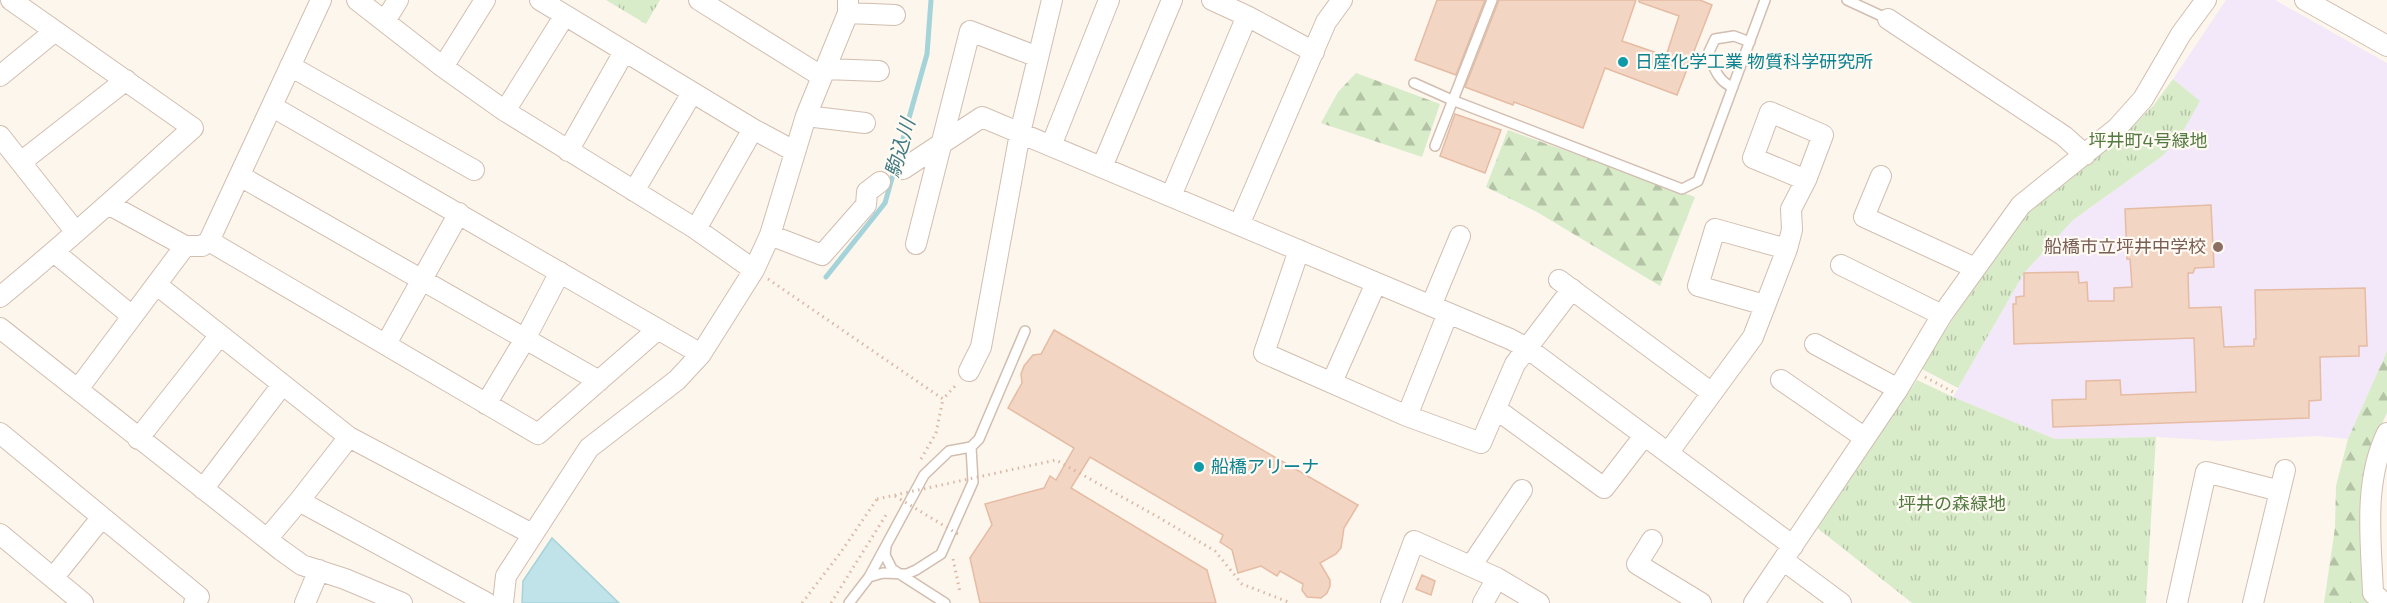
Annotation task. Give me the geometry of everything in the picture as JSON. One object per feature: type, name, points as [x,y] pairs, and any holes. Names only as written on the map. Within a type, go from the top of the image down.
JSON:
[{"type":"street","points":[[0,297],[193,128],[11,0]]},
{"type":"street","points":[[108,204],[185,246],[202,246],[209,241],[321,0]]},
{"type":"street","points":[[357,0],[443,67],[505,111],[696,228],[754,270]]},
{"type":"street","points":[[385,21],[398,0]]},
{"type":"street","points":[[443,67],[485,0]]},
{"type":"street","points":[[540,0],[692,93],[794,151]]},
{"type":"street","points":[[969,371],[981,347],[1020,133],[1052,0]]},
{"type":"street","points":[[1051,146],[1109,0]]},
{"type":"street","points":[[1102,167],[1172,0]]},
{"type":"street","points":[[1212,0],[1314,52]]},
{"type":"street","points":[[1239,225],[1326,22],[1342,0]]},
{"type":"street","points":[[1754,603],[1898,389],[1942,315],[2021,205],[2117,128],[2143,99],[2181,34],[2206,0]]},
{"type":"street","points":[[708,2],[823,73],[879,71]]},
{"type":"street","points":[[2317,2],[2387,46]]},
{"type":"street","points":[[503,603],[506,576],[589,448],[677,380],[701,354],[754,270],[770,235],[794,151],[848,7],[895,15]]},
{"type":"street","points":[[505,111],[565,15]]},
{"type":"street","points":[[1171,196],[1247,16]]},
{"type":"street","points":[[1888,18],[2048,125],[2078,147],[2085,155]]},
{"type":"street","points":[[0,76],[55,31]]},
{"type":"street","points":[[916,244],[970,31],[1038,57]]},
{"type":"street","points":[[568,151],[624,52]]},
{"type":"street","points":[[290,66],[474,170]]},
{"type":"street","points":[[21,162],[126,80]]},
{"type":"street","points":[[634,191],[692,93]]},
{"type":"street","points":[[273,107],[701,354]]},
{"type":"street","points":[[806,116],[865,123]]},
{"type":"street","points":[[903,169],[982,117],[1527,348],[1668,453],[1788,553],[1841,603]]},
{"type":"street","points":[[696,228],[753,129]]},
{"type":"street","points":[[0,136],[75,231]]},
{"type":"street","points":[[240,176],[599,381]]},
{"type":"street","points":[[1881,176],[1864,217],[1975,268]]},
{"type":"street","points":[[1668,453],[1753,337],[1792,230],[1791,209],[1806,180]]},
{"type":"street","points":[[770,235],[822,255],[866,206],[867,192],[880,182]]},
{"type":"street","points":[[386,344],[459,213]]},
{"type":"street","points":[[1765,305],[1698,286],[1715,228],[1786,249]]},
{"type":"street","points":[[1407,416],[1460,236]]},
{"type":"street","points":[[209,241],[538,434],[657,330]]},
{"type":"street","points":[[78,389],[185,246]]},
{"type":"street","points":[[1299,250],[1264,353],[1407,416],[1481,443],[1515,364],[1565,284],[1712,393]]},
{"type":"street","points":[[54,252],[132,316]]},
{"type":"street","points":[[1841,265],[1942,315]]},
{"type":"street","points":[[486,404],[525,339],[560,272]]},
{"type":"street","points":[[1332,382],[1376,283]]},
{"type":"street","points":[[157,285],[349,437],[532,534]]},
{"type":"street","points":[[0,328],[138,439],[302,565],[402,603]]},
{"type":"street","points":[[138,439],[219,335]]},
{"type":"street","points":[[1815,344],[1898,389]]},
{"type":"street","points":[[1781,380],[1865,438]]},
{"type":"street","points":[[204,489],[282,385]]},
{"type":"street","points":[[1496,409],[1604,488],[1644,436]]},
{"type":"street","points":[[0,433],[199,597],[194,603]]},
{"type":"street","points":[[267,539],[349,437]]},
{"type":"street","points":[[2384,603],[2373,593],[2379,528],[2370,490],[2385,443]]},
{"type":"street","points":[[2253,603],[2285,470]]},
{"type":"street","points":[[2177,603],[2206,472],[2280,491]]},
{"type":"street","points":[[1471,566],[1522,490]]},
{"type":"street","points":[[299,501],[487,603]]},
{"type":"street","points":[[53,578],[102,517]]},
{"type":"street","points":[[0,534],[82,603]]},
{"type":"street","points":[[1652,540],[1637,564],[1701,603]]},
{"type":"street","points":[[1390,603],[1414,541],[1497,578],[1539,603]]},
{"type":"street","points":[[305,603],[319,570]]},
{"type":"street","points":[[1483,603],[1497,578]]},
{"type":"lane","points":[[1435,146],[1492,0]]},
{"type":"lane","points":[[1414,83],[1452,100],[1682,189],[1698,182],[1765,0]]},
{"type":"lane","points":[[1846,0],[1888,18]]},
{"type":"lane","points":[[1733,87],[1720,78],[1708,54],[1715,39],[1734,36],[1750,42]]},
{"type":"lane","points":[[849,603],[869,577],[924,475],[949,451],[971,447],[979,439],[1025,330]]},
{"type":"lane","points":[[869,577],[883,573],[907,574],[941,554],[973,482],[971,447]]},
{"type":"lane","points":[[886,544],[887,564],[897,574],[945,603]]},
{"type":"path","points":[[754,270],[944,399],[969,371]]},
{"type":"path","points":[[1916,372],[1955,393]]},
{"type":"path","points":[[802,603],[841,552],[877,499],[1056,460],[1215,551],[1242,584],[1291,603]]},
{"type":"path","points":[[894,495],[961,536]]},
{"type":"shaded area","name":"船橋市立坪井中学校","points":[[2226,0],[2275,0],[2387,63],[2387,351],[2348,439],[2317,436],[2220,441],[2156,437],[2055,439],[1953,397],[2024,273],[2073,220],[2161,157],[2200,101],[2173,79]]},
{"type":"green space","points":[[606,0],[660,0],[646,24]]},
{"type":"green space","points":[[1356,73],[1440,104],[1422,157],[1321,123],[1338,92]]},
{"type":"green space","name":"坪井町4号緑地","points":[[2173,79],[2200,101],[2178,140],[2161,157],[2073,220],[2024,273],[1958,388],[1920,368],[2026,214],[2124,135],[2153,106]]},
{"type":"green space","points":[[1508,130],[1695,197],[1660,286],[1537,212],[1486,187]]},
{"type":"green space","points":[[2387,351],[2387,413],[2371,446],[2360,499],[2367,603],[2324,603],[2335,528],[2336,486],[2348,439]]},
{"type":"green space","name":"坪井の森緑地","points":[[1917,380],[2055,439],[2156,437],[2146,603],[1912,603],[1816,527]]},
{"type":"water","points":[[552,538],[619,603],[522,603],[523,581]]},
{"type":"building","points":[[1437,0],[1485,0],[1456,75],[1415,60]]},
{"type":"building","name":"日産化学工業 物質科学研究所","points":[[1499,0],[1636,0],[1622,41],[1666,56],[1679,16],[1639,2],[1639,0],[1700,0],[1712,5],[1677,95],[1605,68],[1583,128],[1514,102],[1513,105],[1465,87]]},
{"type":"building","points":[[1455,114],[1501,130],[1485,173],[1440,156]]},
{"type":"building","points":[[2211,205],[2214,267],[2195,268],[2193,273],[2188,273],[2189,308],[2221,307],[2224,347],[2254,346],[2254,339],[2256,339],[2255,290],[2365,288],[2367,346],[2359,346],[2359,356],[2320,357],[2321,400],[2309,401],[2309,418],[2053,427],[2052,400],[2086,399],[2086,381],[2120,380],[2121,395],[2196,392],[2194,338],[2014,344],[2013,304],[2016,304],[2016,297],[2024,296],[2024,273],[2078,272],[2079,283],[2087,282],[2088,301],[2114,301],[2114,288],[2132,287],[2130,259],[2127,259],[2125,209]]},
{"type":"building","name":"船橋アリーナ","points":[[1054,330],[1358,505],[1344,528],[1341,548],[1336,554],[1320,563],[1330,580],[1327,593],[1321,598],[1307,597],[1302,590],[1303,584],[1280,571],[1277,576],[1261,566],[1238,573],[1232,550],[1220,542],[1223,535],[1090,457],[1071,488],[1207,570],[1216,603],[980,603],[970,558],[992,525],[985,504],[1044,488],[1050,476],[1056,480],[1074,448],[1008,408],[1022,383],[1021,374],[1024,366],[1033,355],[1041,354]]},
{"type":"building","points":[[1422,575],[1435,581],[1431,595],[1416,589]]},
{"type":"waterway","name":"駒込川","points":[[826,277],[885,203],[927,54],[931,0]]},
{"type":"place","name":"日産化学工業 物質科学研究所","points":[[1623,62]]},
{"type":"place","name":"船橋市立坪井中学校","points":[[2218,247]]},
{"type":"place","name":"船橋アリーナ","points":[[1199,467]]}]
